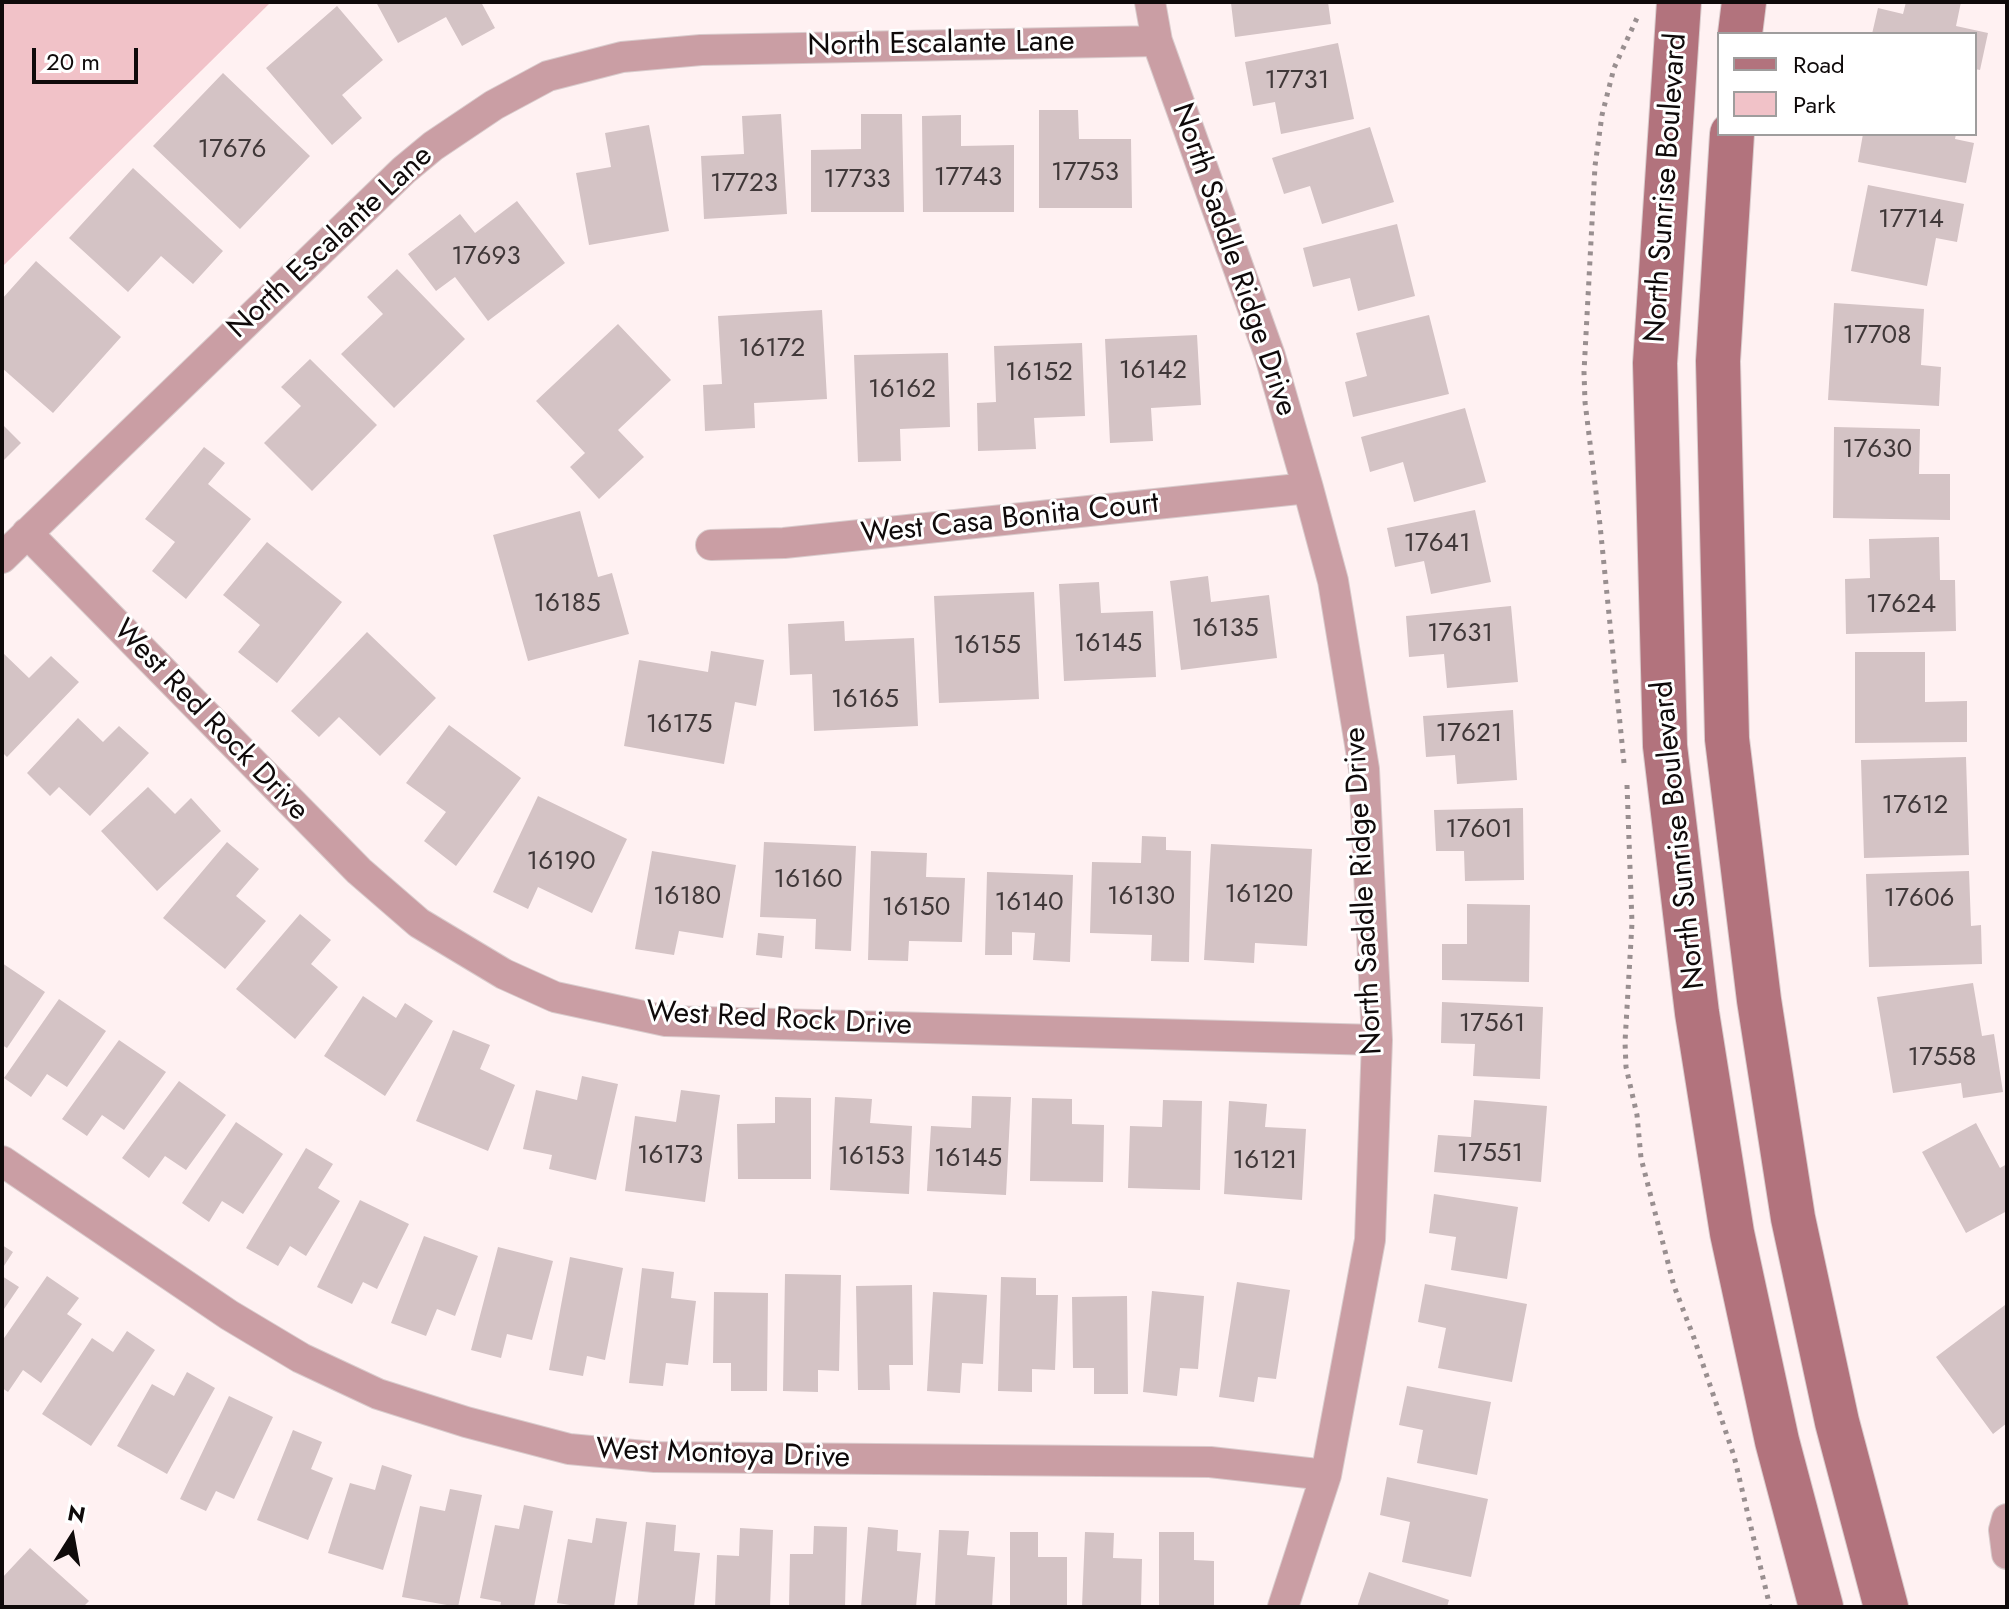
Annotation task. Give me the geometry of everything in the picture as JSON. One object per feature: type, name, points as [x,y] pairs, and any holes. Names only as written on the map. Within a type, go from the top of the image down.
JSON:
[{"type":"street","name":"North Saddle Ridge Drive","points":[[1150,2],[1157,41],[1270,356],[1308,488],[1333,581],[1364,769],[1377,1040],[1370,1240],[1326,1475],[1283,1607]]},
{"type":"street","name":"North Sunrise Boulevard","points":[[1679,2],[1655,363],[1665,746],[1697,1013],[1732,1233],[1777,1441],[1821,1607]]},
{"type":"street","name":"North Sunrise Boulevard","points":[[1740,32],[1744,2]]},
{"type":"street","name":"North Escalante Lane","points":[[2,558],[404,170],[433,146],[494,105],[548,76],[622,57],[701,50],[1157,41]]},
{"type":"street","name":"North Sunrise Boulevard","points":[[1732,136],[1718,361],[1727,739],[1759,1000],[1793,1218],[1837,1422],[1886,1607]]},
{"type":"street","name":"West Casa Bonita Court","points":[[711,545],[784,543],[1308,488]]},
{"type":"street","name":"West Red Rock Drive","points":[[27,533],[359,871],[419,923],[504,974],[555,997],[666,1021],[1377,1040]]},
{"type":"street","name":"West Montoya Drive","points":[[2,1161],[229,1315],[301,1358],[378,1394],[466,1422],[569,1449],[655,1457],[1210,1462],[1326,1475]]},
{"type":"street","points":[[2007,1519],[2004,1530],[2007,1554]]},
{"type":"green space","points":[[2,2],[271,2],[2,267]]},
{"type":"building","points":[[376,2],[481,2],[495,28],[462,46],[446,17],[398,43]]},
{"type":"building","points":[[1328,2],[1331,24],[1235,37],[1231,3]]},
{"type":"building","points":[[1906,2],[1961,2],[1956,26],[1988,33],[1980,70],[1977,69],[1977,32],[1872,32],[1878,8],[1903,14]]},
{"type":"building","points":[[337,6],[383,60],[342,95],[362,118],[332,145],[266,68]]},
{"type":"building","points":[[1338,43],[1354,119],[1281,134],[1275,102],[1253,106],[1245,62]]},
{"type":"building","points":[[223,73],[310,156],[240,229],[153,146]]},
{"type":"building","points":[[1039,110],[1078,110],[1079,139],[1131,139],[1132,208],[1039,208]]},
{"type":"building","points":[[781,114],[787,214],[704,219],[701,156],[744,154],[742,116]]},
{"type":"building","points":[[861,114],[902,114],[904,212],[811,212],[811,150],[861,149]]},
{"type":"building","points":[[961,115],[961,146],[1014,145],[1014,212],[923,212],[922,116]]},
{"type":"building","points":[[649,125],[669,231],[589,245],[576,173],[611,167],[605,133]]},
{"type":"building","points":[[1370,127],[1394,202],[1322,224],[1310,186],[1284,194],[1272,158]]},
{"type":"building","points":[[1863,136],[1956,136],[1955,139],[1974,143],[1966,183],[1858,162]]},
{"type":"building","points":[[133,168],[223,251],[193,284],[161,256],[128,292],[69,238]]},
{"type":"building","points":[[1868,185],[1964,204],[1957,242],[1936,238],[1927,286],[1851,271]]},
{"type":"building","points":[[517,201],[565,263],[488,321],[455,277],[436,291],[408,254],[460,214],[475,233]]},
{"type":"building","points":[[1397,224],[1415,296],[1358,311],[1350,278],[1313,287],[1303,248]]},
{"type":"building","points":[[36,261],[121,337],[53,413],[2,368],[2,299]]},
{"type":"building","points":[[397,269],[465,339],[394,408],[341,354],[383,314],[367,297]]},
{"type":"building","points":[[1834,303],[1924,309],[1921,365],[1941,367],[1939,406],[1828,400]]},
{"type":"building","points":[[822,310],[827,399],[754,403],[755,428],[705,431],[703,385],[722,384],[718,316]]},
{"type":"building","points":[[1429,315],[1449,394],[1353,417],[1345,382],[1367,376],[1356,333]]},
{"type":"building","points":[[618,324],[671,380],[618,430],[644,457],[599,499],[570,467],[585,453],[536,401]]},
{"type":"building","points":[[1197,335],[1201,405],[1151,408],[1153,441],[1110,443],[1105,339]]},
{"type":"building","points":[[1082,343],[1085,416],[1034,418],[1036,449],[978,451],[977,403],[996,402],[994,346]]},
{"type":"building","points":[[948,353],[950,427],[900,429],[901,461],[858,462],[854,355]]},
{"type":"building","points":[[310,359],[377,425],[312,491],[264,443],[301,406],[281,387]]},
{"type":"building","points":[[1465,408],[1486,482],[1414,502],[1403,462],[1370,472],[1361,437]]},
{"type":"building","points":[[2,424],[21,443],[2,462]]},
{"type":"building","points":[[1834,427],[1920,429],[1919,474],[1950,474],[1950,520],[1833,518]]},
{"type":"building","points":[[204,447],[225,463],[208,484],[251,519],[186,599],[152,571],[175,542],[145,519]]},
{"type":"building","points":[[1475,510],[1491,582],[1431,594],[1424,561],[1395,567],[1387,528]]},
{"type":"building","points":[[580,511],[598,577],[612,573],[629,634],[528,661],[493,535]]},
{"type":"building","points":[[1939,537],[1940,580],[1955,580],[1956,631],[1846,634],[1845,579],[1870,578],[1869,539]]},
{"type":"building","points":[[267,542],[342,602],[277,683],[238,652],[260,625],[223,595]]},
{"type":"building","points":[[1208,576],[1211,602],[1269,595],[1277,658],[1181,670],[1170,581]]},
{"type":"building","points":[[1099,582],[1101,613],[1153,611],[1156,677],[1064,681],[1059,584]]},
{"type":"building","points":[[1034,592],[1039,699],[939,703],[934,596]]},
{"type":"building","points":[[1511,606],[1518,682],[1447,688],[1444,654],[1409,657],[1406,616]]},
{"type":"building","points":[[844,621],[845,641],[914,638],[918,726],[814,731],[812,674],[790,675],[788,624]]},
{"type":"building","points":[[367,632],[436,698],[380,756],[339,717],[319,737],[291,711]]},
{"type":"building","points":[[711,651],[764,660],[756,706],[735,702],[724,764],[624,746],[639,660],[708,672]]},
{"type":"building","points":[[2,652],[29,678],[51,656],[79,682],[7,757],[2,752]]},
{"type":"building","points":[[1855,652],[1925,652],[1925,702],[1967,701],[1967,742],[1855,743]]},
{"type":"building","points":[[1513,710],[1517,780],[1457,784],[1455,755],[1426,757],[1423,716]]},
{"type":"building","points":[[78,718],[103,742],[119,726],[149,753],[90,816],[59,787],[50,796],[27,773]]},
{"type":"building","points":[[449,725],[521,778],[456,866],[424,841],[446,812],[406,783]]},
{"type":"building","points":[[1966,757],[1969,855],[1864,858],[1861,760]]},
{"type":"building","points":[[148,787],[175,814],[191,798],[221,831],[157,891],[101,831]]},
{"type":"building","points":[[538,796],[627,839],[592,913],[538,887],[528,909],[493,892]]},
{"type":"building","points":[[1523,808],[1524,880],[1465,881],[1464,851],[1436,851],[1434,810]]},
{"type":"building","points":[[1142,836],[1166,837],[1166,850],[1191,851],[1189,962],[1151,961],[1152,935],[1090,933],[1092,862],[1141,863]]},
{"type":"building","points":[[227,842],[259,869],[236,896],[266,921],[225,969],[163,918]]},
{"type":"building","points":[[764,842],[856,846],[851,951],[815,949],[816,919],[760,917]]},
{"type":"building","points":[[1211,844],[1312,849],[1307,946],[1255,943],[1254,963],[1204,960]]},
{"type":"building","points":[[652,851],[736,865],[723,938],[679,931],[674,955],[635,949]]},
{"type":"building","points":[[871,851],[927,853],[926,877],[965,878],[962,942],[909,941],[908,961],[868,960]]},
{"type":"building","points":[[1969,871],[1971,926],[1981,925],[1982,964],[1869,967],[1866,874]]},
{"type":"building","points":[[987,872],[1073,875],[1070,962],[1033,960],[1035,933],[1012,932],[1012,955],[985,955]]},
{"type":"building","points":[[1467,904],[1530,905],[1529,982],[1442,980],[1442,944],[1467,944]]},
{"type":"building","points":[[300,914],[331,940],[311,964],[338,987],[295,1039],[236,989]]},
{"type":"building","points":[[758,933],[784,936],[782,958],[756,955]]},
{"type":"building","points":[[2,963],[45,992],[7,1048],[2,1045]]},
{"type":"building","points":[[1973,983],[1982,1036],[1994,1034],[2003,1092],[1963,1098],[1961,1083],[1893,1093],[1877,997]]},
{"type":"building","points":[[363,996],[396,1018],[405,1003],[433,1021],[385,1096],[324,1056]]},
{"type":"building","points":[[59,999],[106,1031],[67,1087],[47,1074],[31,1097],[4,1078]]},
{"type":"building","points":[[1442,1002],[1543,1007],[1540,1079],[1473,1076],[1475,1044],[1441,1043]]},
{"type":"building","points":[[453,1030],[490,1045],[480,1069],[515,1085],[488,1151],[416,1121]]},
{"type":"building","points":[[119,1040],[166,1072],[124,1130],[102,1115],[87,1136],[62,1119]]},
{"type":"building","points":[[582,1076],[618,1084],[596,1180],[549,1169],[552,1155],[523,1149],[536,1090],[577,1100]]},
{"type":"building","points":[[179,1081],[226,1115],[186,1170],[165,1156],[149,1178],[122,1158]]},
{"type":"building","points":[[681,1090],[720,1095],[705,1202],[625,1191],[635,1116],[676,1122]]},
{"type":"building","points":[[972,1096],[1011,1097],[1006,1195],[927,1191],[931,1126],[971,1128]]},
{"type":"building","points":[[775,1097],[811,1098],[811,1179],[738,1179],[737,1124],[775,1123]]},
{"type":"building","points":[[835,1097],[872,1099],[870,1123],[912,1126],[909,1194],[830,1190]]},
{"type":"building","points":[[1032,1098],[1072,1099],[1072,1124],[1104,1125],[1103,1182],[1030,1181]]},
{"type":"building","points":[[1163,1100],[1202,1101],[1200,1190],[1128,1188],[1130,1126],[1162,1127]]},
{"type":"building","points":[[1474,1100],[1547,1106],[1541,1182],[1434,1172],[1438,1135],[1471,1137]]},
{"type":"building","points":[[1229,1101],[1267,1104],[1265,1127],[1306,1129],[1302,1200],[1224,1194]]},
{"type":"building","points":[[236,1122],[283,1154],[243,1214],[222,1201],[209,1222],[182,1203]]},
{"type":"building","points":[[1976,1123],[2000,1168],[2007,1164],[2007,1211],[1966,1233],[1922,1152]]},
{"type":"building","points":[[306,1148],[333,1164],[318,1188],[340,1201],[306,1256],[290,1246],[278,1266],[246,1248]]},
{"type":"building","points":[[1434,1194],[1518,1207],[1507,1279],[1451,1270],[1456,1237],[1429,1233]]},
{"type":"building","points":[[360,1200],[409,1224],[377,1289],[363,1282],[352,1304],[317,1287]]},
{"type":"building","points":[[424,1236],[478,1256],[455,1316],[437,1309],[426,1336],[391,1323]]},
{"type":"building","points":[[2,1245],[13,1252],[2,1269]]},
{"type":"building","points":[[498,1247],[553,1261],[532,1340],[507,1334],[501,1358],[471,1350]]},
{"type":"building","points":[[570,1257],[623,1268],[605,1360],[587,1356],[583,1376],[549,1370]]},
{"type":"building","points":[[642,1268],[674,1272],[671,1298],[696,1301],[688,1365],[666,1363],[663,1386],[629,1383]]},
{"type":"building","points":[[785,1274],[841,1275],[839,1371],[818,1370],[818,1392],[783,1391]]},
{"type":"building","points":[[2,1276],[19,1287],[2,1312]]},
{"type":"building","points":[[47,1276],[79,1298],[67,1314],[82,1324],[41,1383],[23,1370],[8,1392],[2,1388],[2,1341]]},
{"type":"building","points":[[1001,1277],[1036,1278],[1036,1295],[1058,1295],[1055,1370],[1032,1369],[1032,1392],[998,1391]]},
{"type":"building","points":[[1237,1282],[1290,1290],[1276,1379],[1258,1377],[1254,1402],[1219,1397]]},
{"type":"building","points":[[1425,1284],[1527,1304],[1512,1382],[1438,1368],[1446,1328],[1418,1322]]},
{"type":"building","points":[[912,1285],[913,1365],[889,1365],[890,1390],[858,1390],[856,1286]]},
{"type":"building","points":[[1152,1291],[1204,1296],[1198,1369],[1180,1368],[1177,1396],[1143,1392]]},
{"type":"building","points":[[714,1292],[768,1293],[767,1391],[731,1391],[731,1363],[713,1363]]},
{"type":"building","points":[[933,1292],[987,1295],[983,1364],[962,1363],[960,1393],[927,1391]]},
{"type":"building","points":[[1127,1296],[1128,1394],[1094,1394],[1094,1368],[1073,1368],[1072,1297]]},
{"type":"building","points":[[2005,1305],[2007,1423],[1993,1434],[1936,1357]]},
{"type":"building","points":[[127,1331],[155,1350],[91,1446],[42,1414],[92,1338],[113,1352]]},
{"type":"building","points":[[187,1372],[215,1388],[167,1474],[117,1446],[152,1384],[174,1396]]},
{"type":"building","points":[[1407,1386],[1491,1402],[1477,1475],[1417,1463],[1423,1430],[1399,1425]]},
{"type":"building","points":[[229,1396],[273,1417],[234,1499],[216,1491],[206,1511],[180,1499]]},
{"type":"building","points":[[293,1430],[322,1442],[311,1469],[333,1478],[308,1540],[257,1520]]},
{"type":"building","points":[[382,1465],[412,1475],[383,1570],[328,1553],[350,1483],[375,1490]]},
{"type":"building","points":[[1387,1477],[1488,1499],[1471,1577],[1402,1562],[1410,1522],[1380,1515]]},
{"type":"building","points":[[450,1489],[482,1495],[458,1607],[402,1597],[420,1506],[445,1511]]},
{"type":"building","points":[[524,1505],[553,1511],[534,1607],[500,1607],[501,1602],[480,1598],[495,1525],[519,1529]]},
{"type":"building","points":[[596,1518],[627,1522],[614,1607],[557,1603],[568,1539],[592,1543]]},
{"type":"building","points":[[646,1522],[676,1525],[674,1551],[700,1553],[694,1607],[637,1607]]},
{"type":"building","points":[[814,1526],[847,1527],[845,1607],[789,1607],[790,1554],[813,1554]]},
{"type":"building","points":[[868,1527],[898,1530],[897,1551],[921,1553],[916,1607],[861,1607]]},
{"type":"building","points":[[740,1528],[773,1530],[770,1607],[715,1607],[717,1555],[739,1556]]},
{"type":"building","points":[[939,1530],[969,1531],[967,1555],[995,1557],[992,1607],[935,1607]]},
{"type":"building","points":[[1010,1532],[1038,1532],[1038,1557],[1067,1557],[1067,1607],[1010,1607]]},
{"type":"building","points":[[1085,1532],[1114,1533],[1113,1558],[1142,1559],[1141,1607],[1082,1607]]},
{"type":"building","points":[[1159,1532],[1194,1532],[1194,1560],[1214,1561],[1214,1607],[1159,1607]]},
{"type":"building","points":[[30,1548],[89,1601],[83,1607],[2,1607],[2,1578]]},
{"type":"building","points":[[1369,1572],[1449,1600],[1447,1607],[1357,1607]]}]
